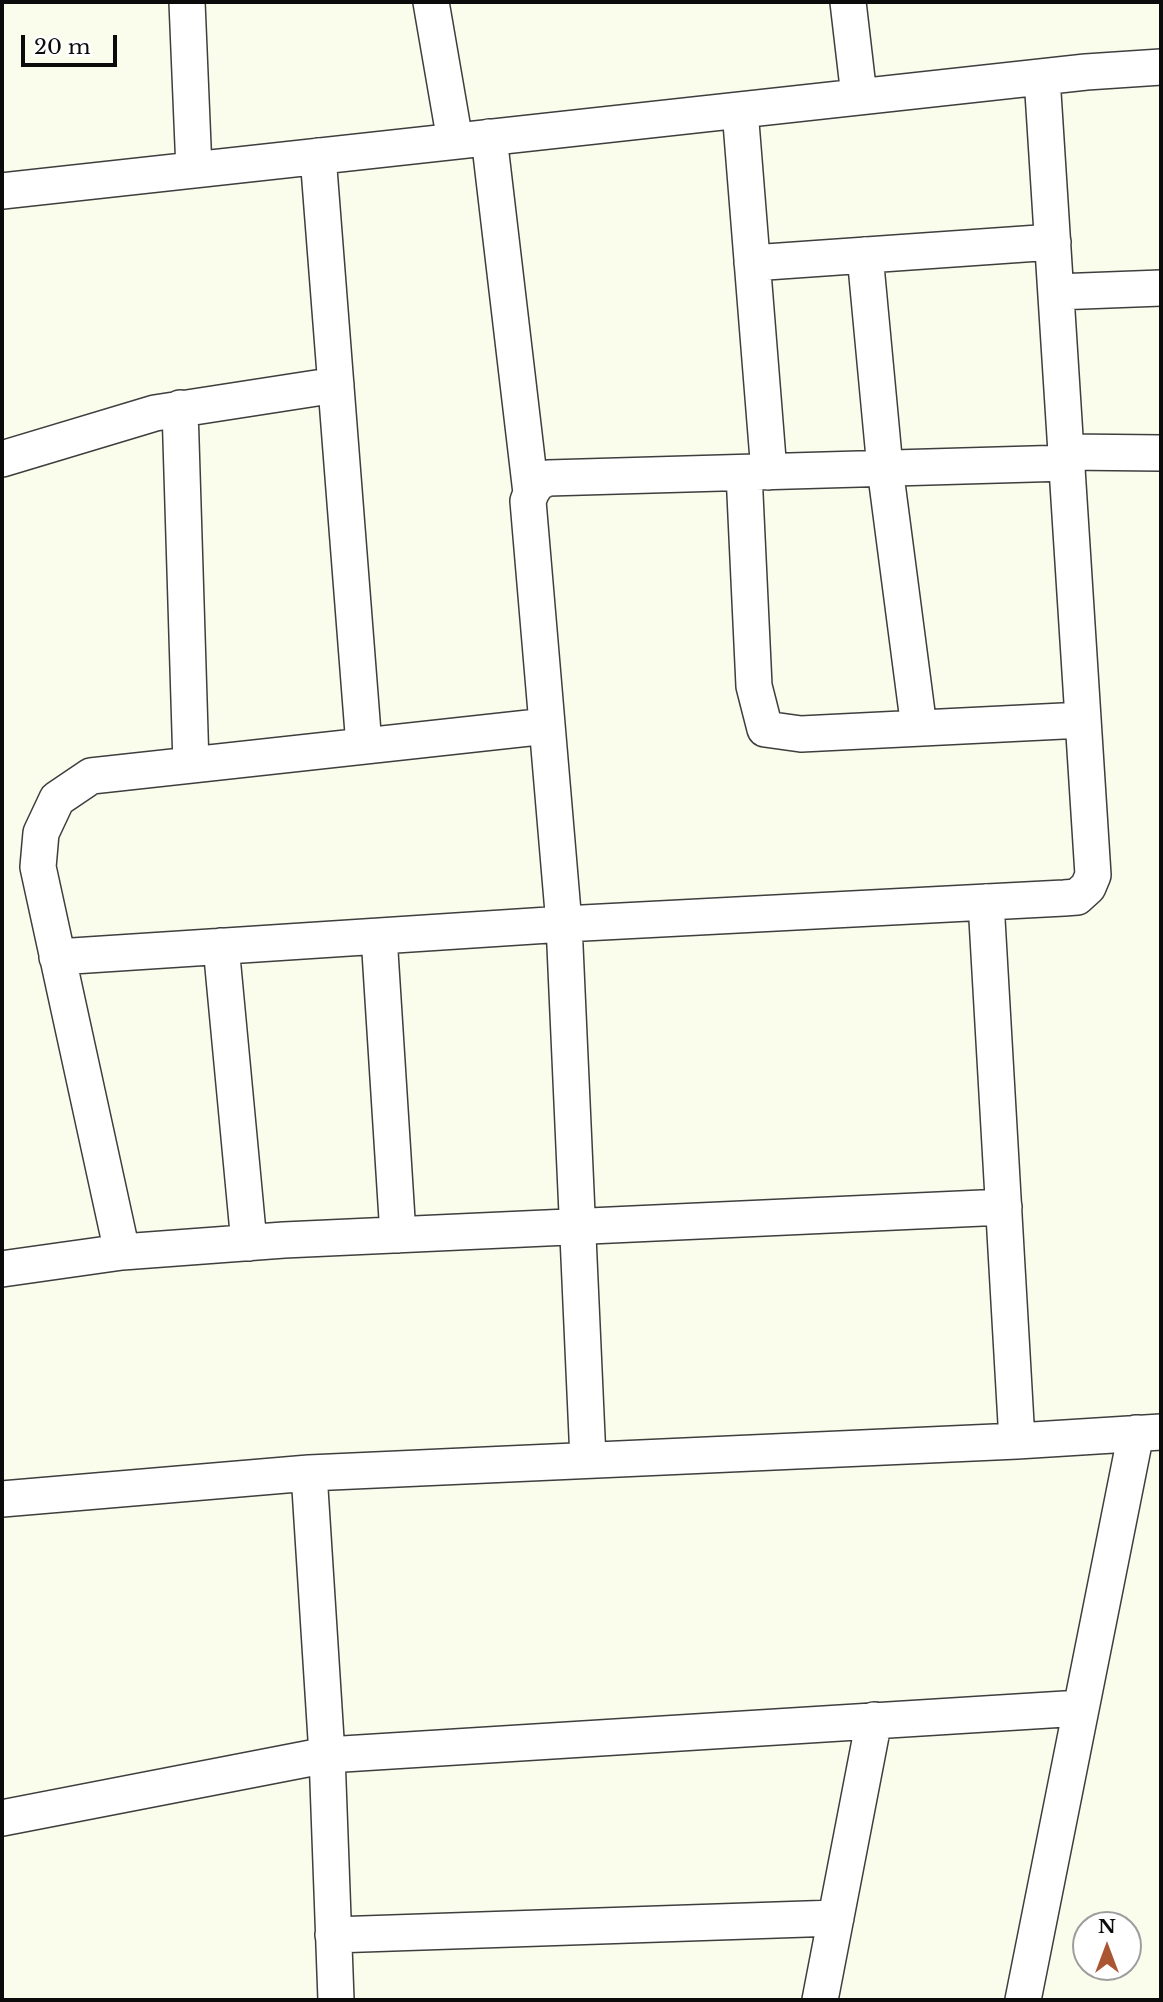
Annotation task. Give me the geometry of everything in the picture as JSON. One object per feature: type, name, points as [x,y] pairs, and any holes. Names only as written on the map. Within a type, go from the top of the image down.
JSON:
[{"type":"street","points":[[187,2],[194,170]]},
{"type":"street","points":[[431,2],[455,141]]},
{"type":"street","points":[[848,2],[859,96]]},
{"type":"street","points":[[2,191],[859,96],[1161,67]]},
{"type":"street","points":[[57,957],[564,924],[1077,897],[1088,887],[1093,875],[1042,77]]},
{"type":"street","points":[[740,110],[752,262],[756,472],[754,686],[765,729],[801,734],[1083,720]]},
{"type":"street","points":[[489,137],[531,494]]},
{"type":"street","points":[[318,156],[364,746]]},
{"type":"street","points":[[752,262],[1053,242]]},
{"type":"street","points":[[865,255],[885,468],[919,728]]},
{"type":"street","points":[[1056,292],[1161,288]]},
{"type":"street","points":[[2,459],[155,413],[336,386]]},
{"type":"street","points":[[180,408],[191,765]]},
{"type":"street","points":[[588,1460],[564,924],[528,501],[537,483],[548,478],[885,468],[1161,453]]},
{"type":"street","points":[[122,1252],[38,867],[41,832],[57,799],[91,776],[547,726]]},
{"type":"street","points":[[986,902],[1017,1441]]},
{"type":"street","points":[[379,936],[398,1236]]},
{"type":"street","points":[[221,946],[249,1243]]},
{"type":"street","points":[[2,1269],[122,1252],[249,1243],[1003,1207]]},
{"type":"street","points":[[2,1499],[309,1473],[1148,1433],[1081,1708],[1023,2000]]},
{"type":"street","points":[[309,1473],[327,1755],[336,2000]]},
{"type":"street","points":[[2,1818],[327,1755],[1081,1708]]},
{"type":"street","points":[[820,2000],[874,1720]]},
{"type":"street","points":[[332,1935],[836,1918]]}]
